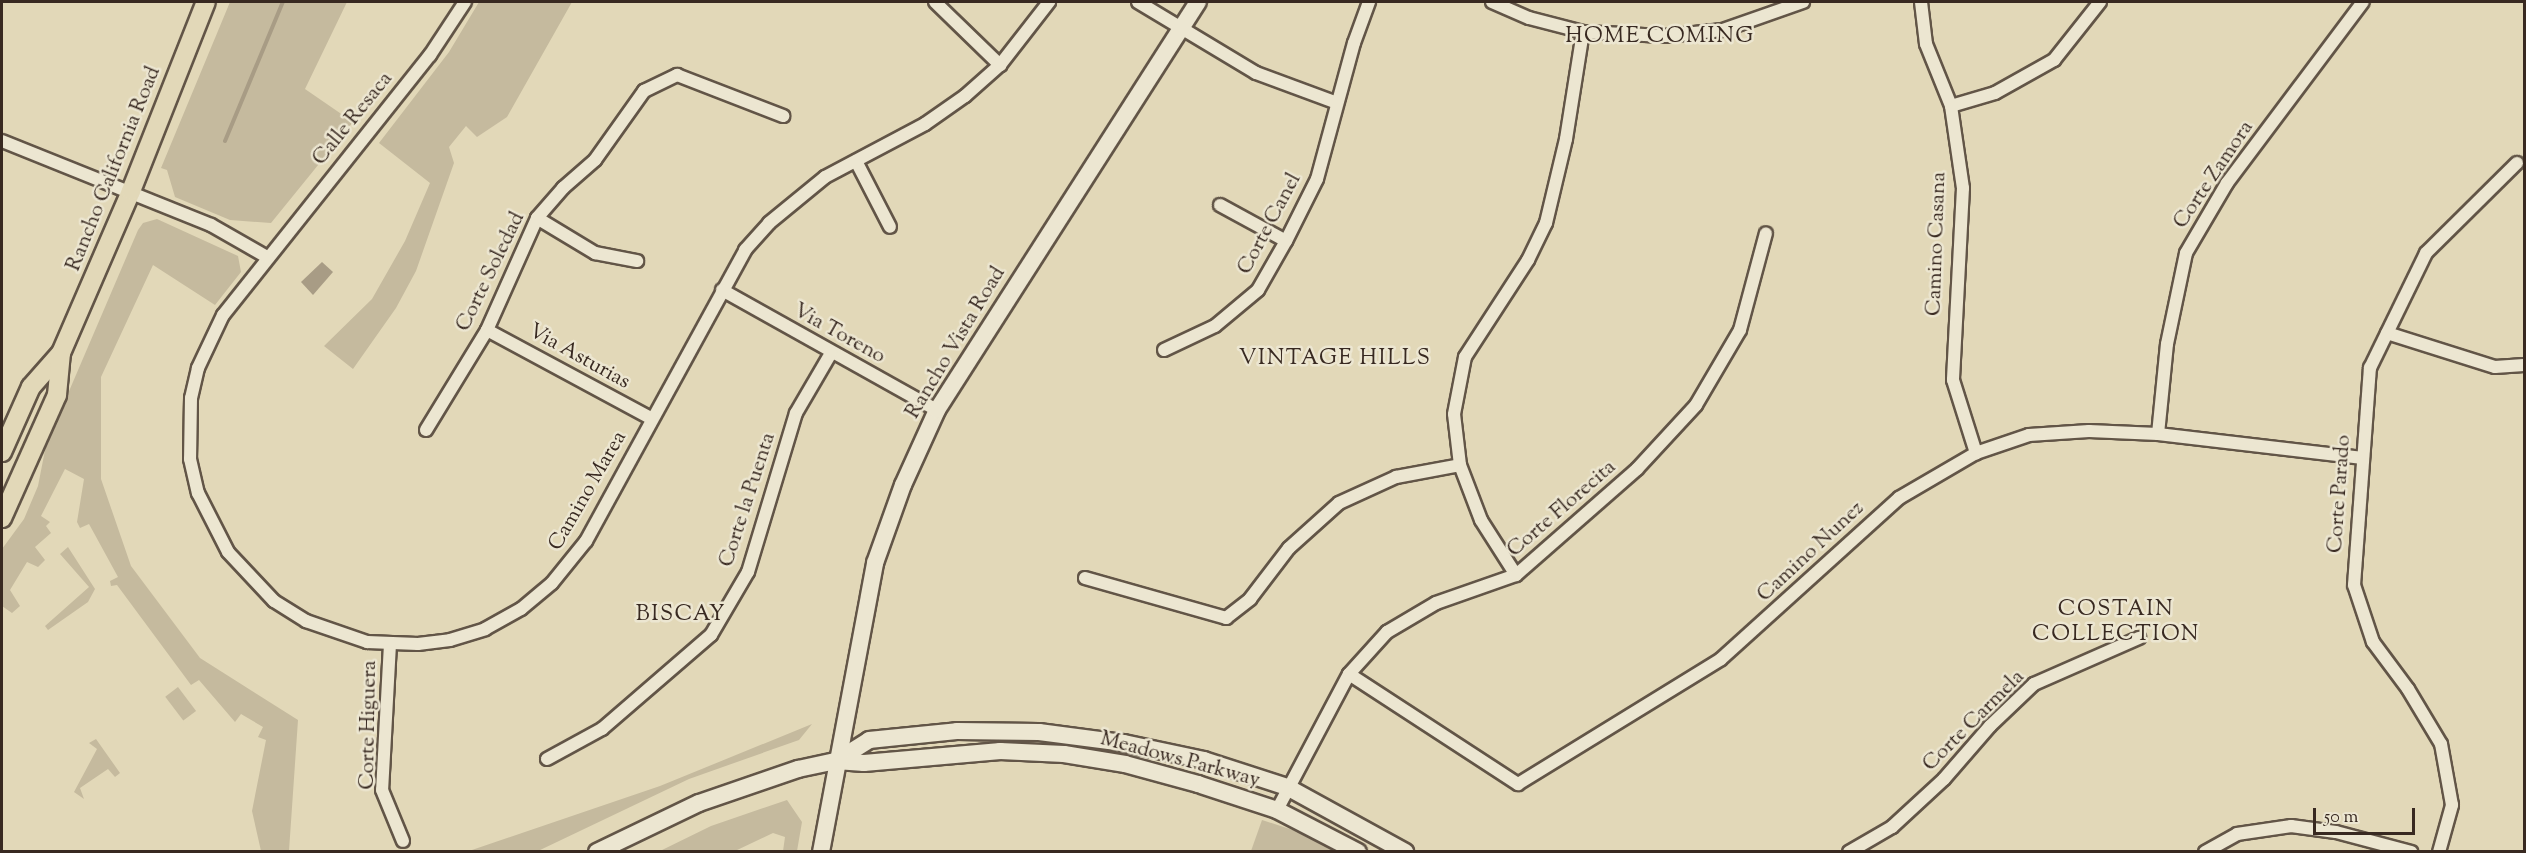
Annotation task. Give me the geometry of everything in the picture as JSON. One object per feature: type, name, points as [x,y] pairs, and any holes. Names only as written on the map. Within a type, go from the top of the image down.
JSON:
[{"type":"main road","name":"Rancho California Road","points":[[2,518],[57,395],[61,354],[131,191],[206,2]]},
{"type":"main road","name":"Rancho Vista Road","points":[[821,852],[836,761],[883,534],[937,410],[1198,2]]},
{"type":"main road","name":"Rancho California Road","points":[[2,452],[31,387],[61,354]]},
{"type":"main road","name":"Meadows Parkway","points":[[836,761],[869,740],[957,731],[1039,732],[1124,743],[1204,760],[1287,787],[1405,852]]},
{"type":"main road","name":"Meadows Parkway","points":[[597,852],[699,803],[798,769],[836,761],[864,763],[1000,751],[1064,754],[1125,764],[1277,810],[1358,852]]},
{"type":"street","name":"Calle Resaca","points":[[267,257],[430,55],[465,2]]},
{"type":"street","points":[[935,2],[1000,65]]},
{"type":"street","name":"Camino Marea","points":[[267,257],[223,315],[198,368],[189,428],[190,459],[198,493],[228,552],[274,601],[306,621],[343,636],[390,644],[450,640],[485,629],[521,609],[552,583],[586,541],[745,250],[769,223],[825,177],[925,124],[1000,65],[1049,2]]},
{"type":"street","points":[[1138,2],[1256,73],[1337,103]]},
{"type":"street","name":"Corte Canel","points":[[1164,350],[1215,326],[1258,290],[1286,242],[1317,179],[1337,103],[1369,2]]},
{"type":"street","points":[[1492,2],[1529,18],[1583,32],[1665,36],[1723,30],[1772,7],[1803,2]]},
{"type":"street","name":"Camino Casana","points":[[1921,2],[1926,44],[1951,106],[1963,188],[1953,380],[1976,453]]},
{"type":"street","points":[[1951,106],[1995,93],[2054,60],[2100,2]]},
{"type":"street","name":"Corte Zamora","points":[[2158,434],[2167,344],[2186,253],[2227,183],[2363,2]]},
{"type":"street","points":[[1516,574],[1481,520],[1460,465],[1454,414],[1465,357],[1528,260],[1546,224],[1566,139],[1583,32]]},
{"type":"street","name":"Corte Soledad","points":[[426,430],[487,330],[537,218],[562,188],[595,160],[644,92],[677,75],[783,116]]},
{"type":"street","points":[[2,142],[131,191],[211,225],[267,257]]},
{"type":"street","points":[[856,161],[890,227]]},
{"type":"street","name":"Corte Parado","points":[[2439,852],[2452,805],[2440,744],[2408,688],[2373,642],[2354,585],[2361,458],[2370,368],[2426,253],[2517,163]]},
{"type":"street","points":[[1220,205],[1286,242]]},
{"type":"street","points":[[537,218],[595,253],[637,261]]},
{"type":"street","name":"Corte Florecita","points":[[1277,810],[1287,787],[1349,674],[1387,632],[1436,603],[1516,574],[1637,470],[1696,405],[1740,330],[1766,232]]},
{"type":"street","name":"Via Toreno","points":[[722,290],[831,353],[937,410]]},
{"type":"street","name":"Via Asturias","points":[[487,330],[652,419]]},
{"type":"street","points":[[2387,333],[2495,367],[2524,365]]},
{"type":"street","name":"Corte la Puenta","points":[[547,759],[602,729],[711,635],[748,572],[796,413],[831,353]]},
{"type":"street","name":"Camino Nunez","points":[[1349,674],[1518,784],[1721,659],[1899,498],[1976,453],[2029,435],[2089,431],[2158,434],[2361,458]]},
{"type":"street","points":[[1085,578],[1226,618],[1250,599],[1289,548],[1339,503],[1396,477],[1460,465]]},
{"type":"street","name":"Corte Carmela","points":[[1849,852],[1892,827],[1944,779],[1990,726],[2034,684],[2139,638]]},
{"type":"street","name":"Corte Higuera","points":[[390,644],[382,790],[404,841]]},
{"type":"street","points":[[2205,852],[2237,834],[2291,826],[2336,832],[2410,852]]},
{"type":"shaded area","points":[[230,2],[347,2],[305,89],[353,122],[271,223],[230,220],[175,197],[167,170],[161,168]]},
{"type":"shaded area","points":[[479,2],[572,2],[507,117],[477,137],[466,126],[449,147],[454,163],[416,271],[396,308],[353,369],[324,346],[372,299],[405,241],[430,183],[379,143],[449,52]]},
{"type":"shaded area","points":[[157,219],[238,256],[241,272],[215,305],[153,265],[101,377],[101,479],[131,566],[200,658],[298,720],[289,851],[261,851],[252,811],[266,740],[258,737],[263,727],[241,714],[235,722],[199,680],[191,685],[117,585],[111,586],[110,581],[118,577],[89,524],[80,528],[77,522],[84,479],[65,469],[41,516],[50,522],[46,526],[51,533],[35,547],[45,560],[38,567],[27,562],[10,590],[20,606],[12,613],[2,606],[2,549],[24,519],[38,486],[46,445],[138,230],[143,223]]},
{"type":"shaded area","points":[[322,262],[333,272],[313,295],[301,282]]},
{"type":"shaded area","points":[[68,547],[95,589],[88,602],[48,630],[45,626],[89,587],[60,554]]},
{"type":"shaded area","points":[[178,687],[196,711],[183,721],[165,697]]},
{"type":"shaded area","points":[[812,724],[799,740],[689,779],[538,851],[469,851],[660,786]]},
{"type":"shaded area","points":[[96,739],[120,773],[115,777],[108,769],[80,788],[84,799],[74,792],[97,749],[89,743]]},
{"type":"shaded area","points":[[787,800],[802,822],[797,851],[783,851],[785,837],[773,833],[735,851],[660,851],[711,826]]},
{"type":"shaded area","points":[[1262,820],[1302,833],[1337,851],[1251,851]]},
{"type":"waterway","points":[[225,141],[283,2]]},
{"type":"district","name":"HOME COMING","points":[[1660,38]]},
{"type":"district","name":"VINTAGE HILLS","points":[[1335,360]]},
{"type":"district","name":"BISCAY","points":[[681,616]]},
{"type":"district","name":"COSTAIN COLLECTION","points":[[2116,622]]}]
